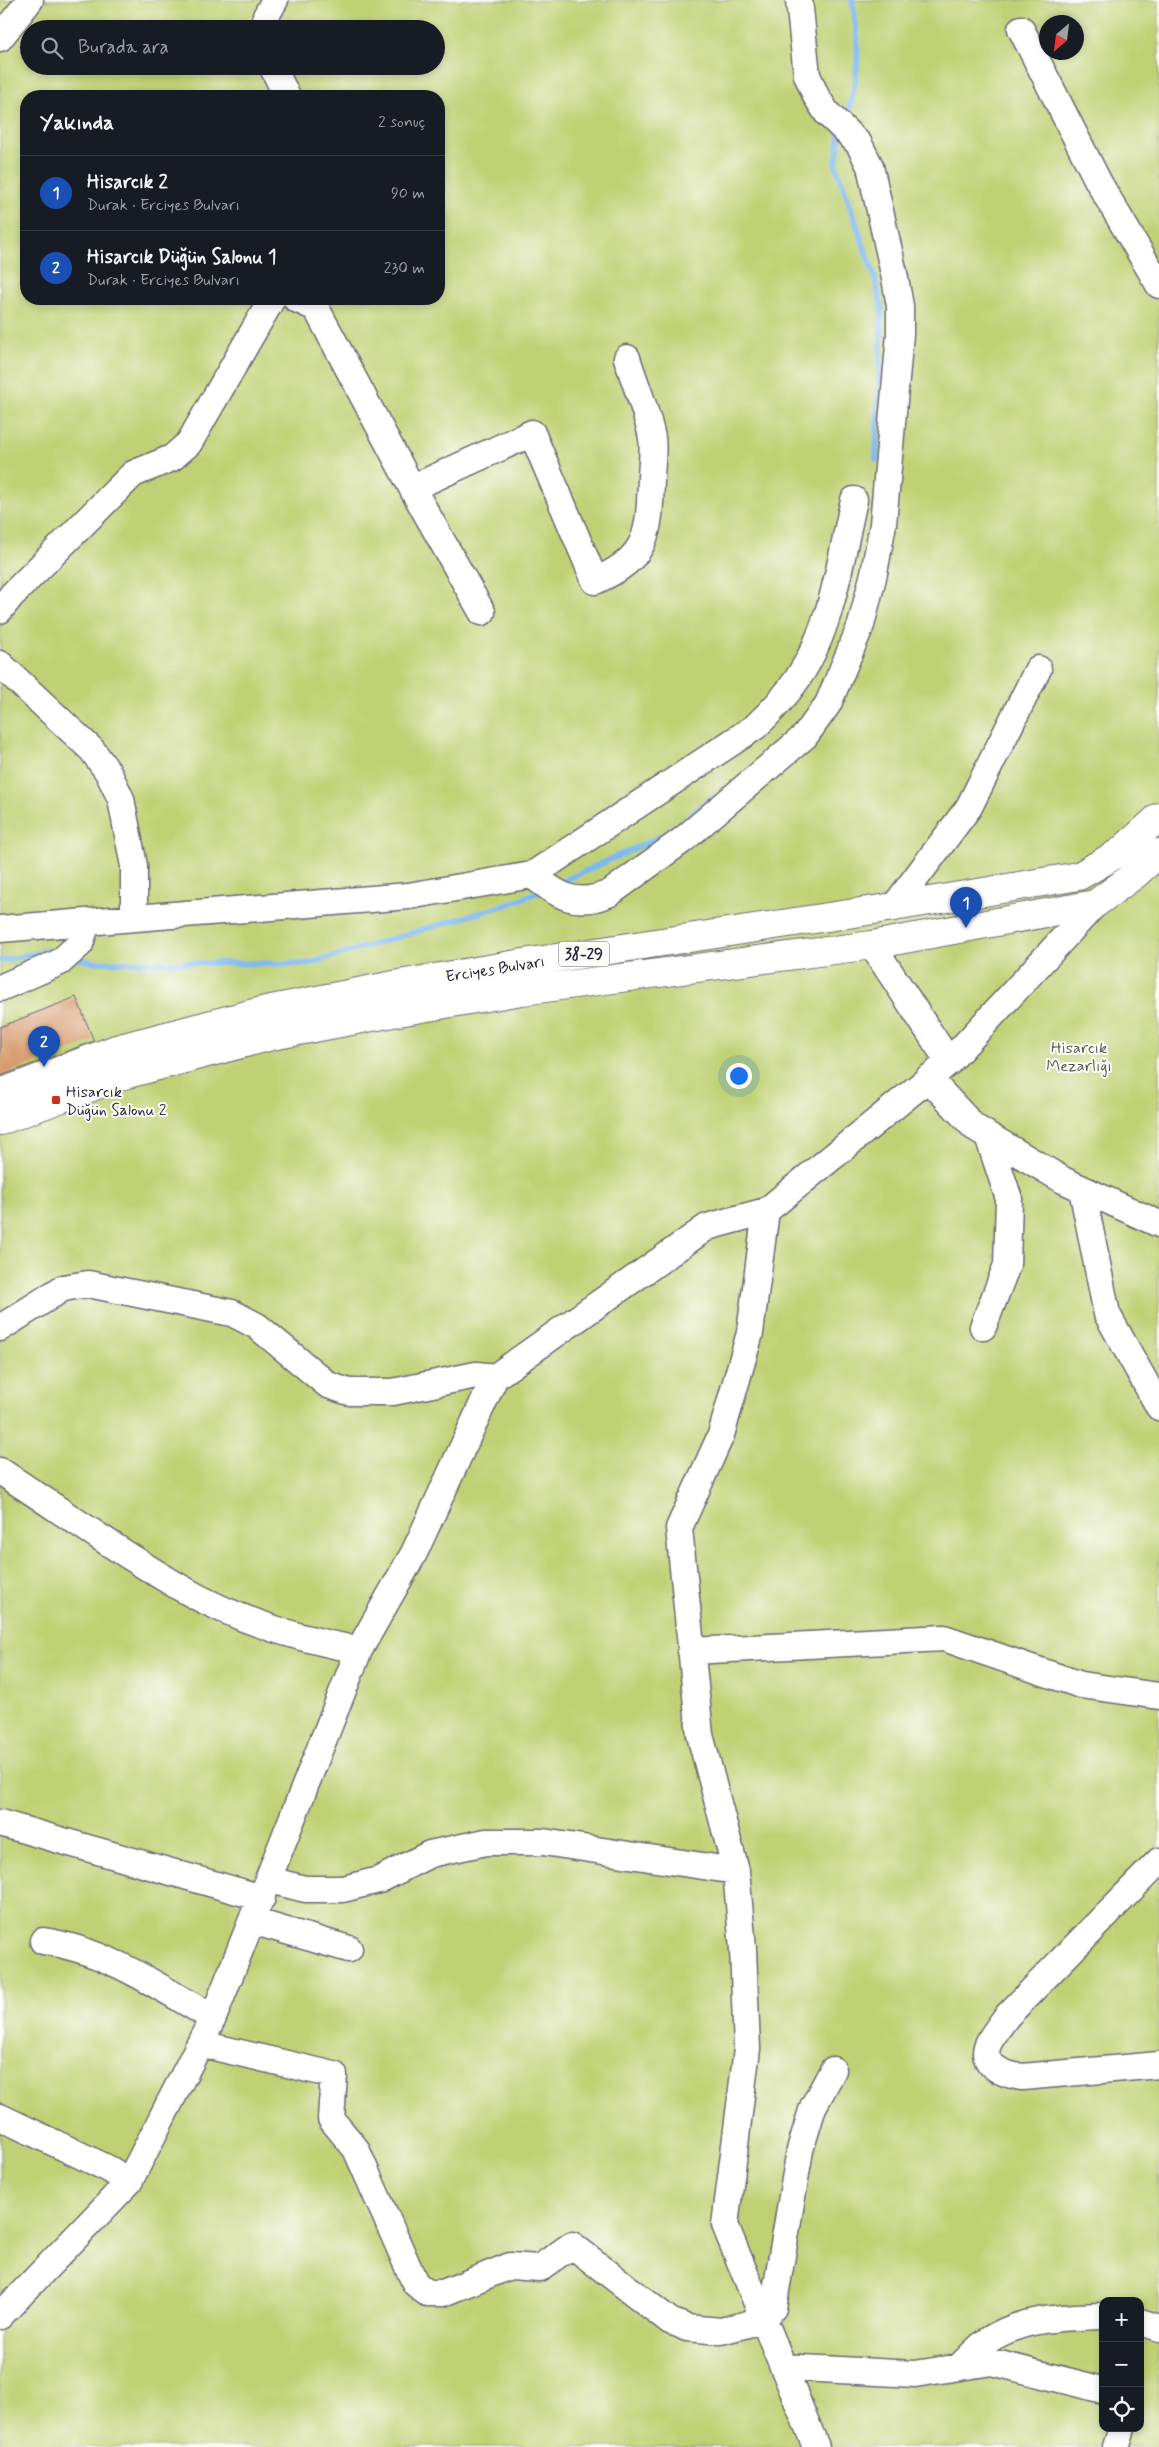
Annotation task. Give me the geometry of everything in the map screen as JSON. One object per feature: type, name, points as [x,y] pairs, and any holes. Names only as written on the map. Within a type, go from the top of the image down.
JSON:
[{"type":"highway","name":"Erciyes Bulvarı","points":[[0,1093],[116,1049],[266,1010],[398,984],[517,964],[894,908],[1079,876],[1120,852],[1159,817]]},
{"type":"highway","name":"Erciyes Bulvarı","points":[[0,1121],[124,1075],[272,1036],[522,991],[872,946],[1095,904],[1136,874],[1159,853]]},
{"type":"street","points":[[0,38],[30,0]]},
{"type":"street","points":[[265,20],[275,0]]},
{"type":"street","points":[[543,883],[576,900],[597,898],[610,893],[684,839],[805,736],[828,704],[861,625],[874,573],[883,524],[900,334],[900,306],[870,166],[859,144],[849,132],[827,113],[816,96],[807,75],[798,0]]},
{"type":"street","points":[[1021,30],[1099,183],[1159,285]]},
{"type":"street","points":[[276,75],[284,90]]},
{"type":"street","points":[[0,610],[18,588],[133,474],[172,458],[189,443],[269,305]]},
{"type":"street","points":[[315,305],[412,488],[482,612]]},
{"type":"street","points":[[412,488],[532,432],[595,581],[614,572],[630,560],[642,543],[650,524],[652,439],[627,358]]},
{"type":"street","points":[[0,929],[408,896],[543,883],[755,727],[779,704],[806,664],[827,619],[854,500]]},
{"type":"street","points":[[0,664],[92,750],[108,772],[121,798],[134,866],[134,917]]},
{"type":"street","points":[[894,908],[969,807],[1038,669]]},
{"type":"street","points":[[0,2316],[128,2182],[201,2044],[261,1900],[359,1650],[414,1553],[494,1377],[707,1227],[766,1211],[949,1062],[1095,904]]},
{"type":"street","points":[[0,988],[67,956],[80,944],[87,922]]},
{"type":"street","points":[[872,946],[949,1062]]},
{"type":"street","points":[[928,1078],[974,1127],[988,1136],[1063,1180],[1159,1224]]},
{"type":"street","points":[[983,1327],[1007,1265],[1009,1198],[988,1136]]},
{"type":"street","points":[[1082,1189],[1107,1314],[1159,1407]]},
{"type":"street","points":[[766,1211],[750,1333],[721,1435],[679,1528],[700,1736],[736,1871],[743,1949],[747,2049],[725,2224],[816,2447]]},
{"type":"street","points":[[0,1328],[63,1288],[88,1284],[232,1314],[257,1326],[328,1385],[350,1392],[393,1392],[476,1375],[494,1377]]},
{"type":"street","points":[[0,1471],[182,1589],[272,1628],[312,1642],[359,1650]]},
{"type":"street","points":[[691,1651],[944,1638],[1081,1685],[1159,1696]]},
{"type":"street","points":[[0,1824],[261,1900],[349,1949]]},
{"type":"street","points":[[261,1900],[305,1888],[343,1889],[379,1880],[430,1854],[486,1842],[543,1842],[736,1871]]},
{"type":"street","points":[[1159,1861],[1007,2016],[988,2043],[987,2054],[992,2067],[1006,2075],[1022,2077],[1159,2065]]},
{"type":"street","points":[[43,1941],[63,1944],[105,1958],[213,2018]]},
{"type":"street","points":[[201,2044],[334,2075],[331,2119],[356,2149],[415,2283],[427,2293],[443,2293],[510,2266],[539,2268],[572,2245],[670,2321],[687,2328],[721,2331],[763,2320],[774,2308],[800,2150],[816,2101],[833,2070]]},
{"type":"street","points":[[0,2117],[94,2162],[128,2182]]},
{"type":"street","points":[[959,2367],[987,2341],[1021,2324],[1059,2317],[1099,2316]]},
{"type":"street","points":[[1144,2323],[1159,2328]]},
{"type":"street","points":[[783,2366],[915,2374],[992,2362],[1099,2389]]},
{"type":"street","points":[[1116,2447],[1121,2432]]},
{"type":"green space","name":"Hisarcık Mezarlığı","points":[[0,0],[1159,0],[1159,2447],[0,2447]]},
{"type":"building","points":[[76,997],[94,1041],[0,1076],[0,1027]]},
{"type":"waterway","points":[[845,122],[854,92],[857,61],[855,16],[852,0]]},
{"type":"waterway","points":[[840,133],[836,165],[875,278],[882,311],[876,460]]},
{"type":"waterway","points":[[557,884],[668,833],[713,797]]},
{"type":"waterway","points":[[75,958],[94,962],[308,964],[509,904],[543,890]]},
{"type":"waterway","points":[[0,961],[48,951],[58,954]]},
{"type":"place","name":"Hisarcık 2","points":[[966,928]]},
{"type":"place","name":"Hisarcık Düğün Salonu 1","points":[[44,1067]]},
{"type":"place","name":"Hisarcık Düğün Salonu 2","points":[[56,1100]]}]
